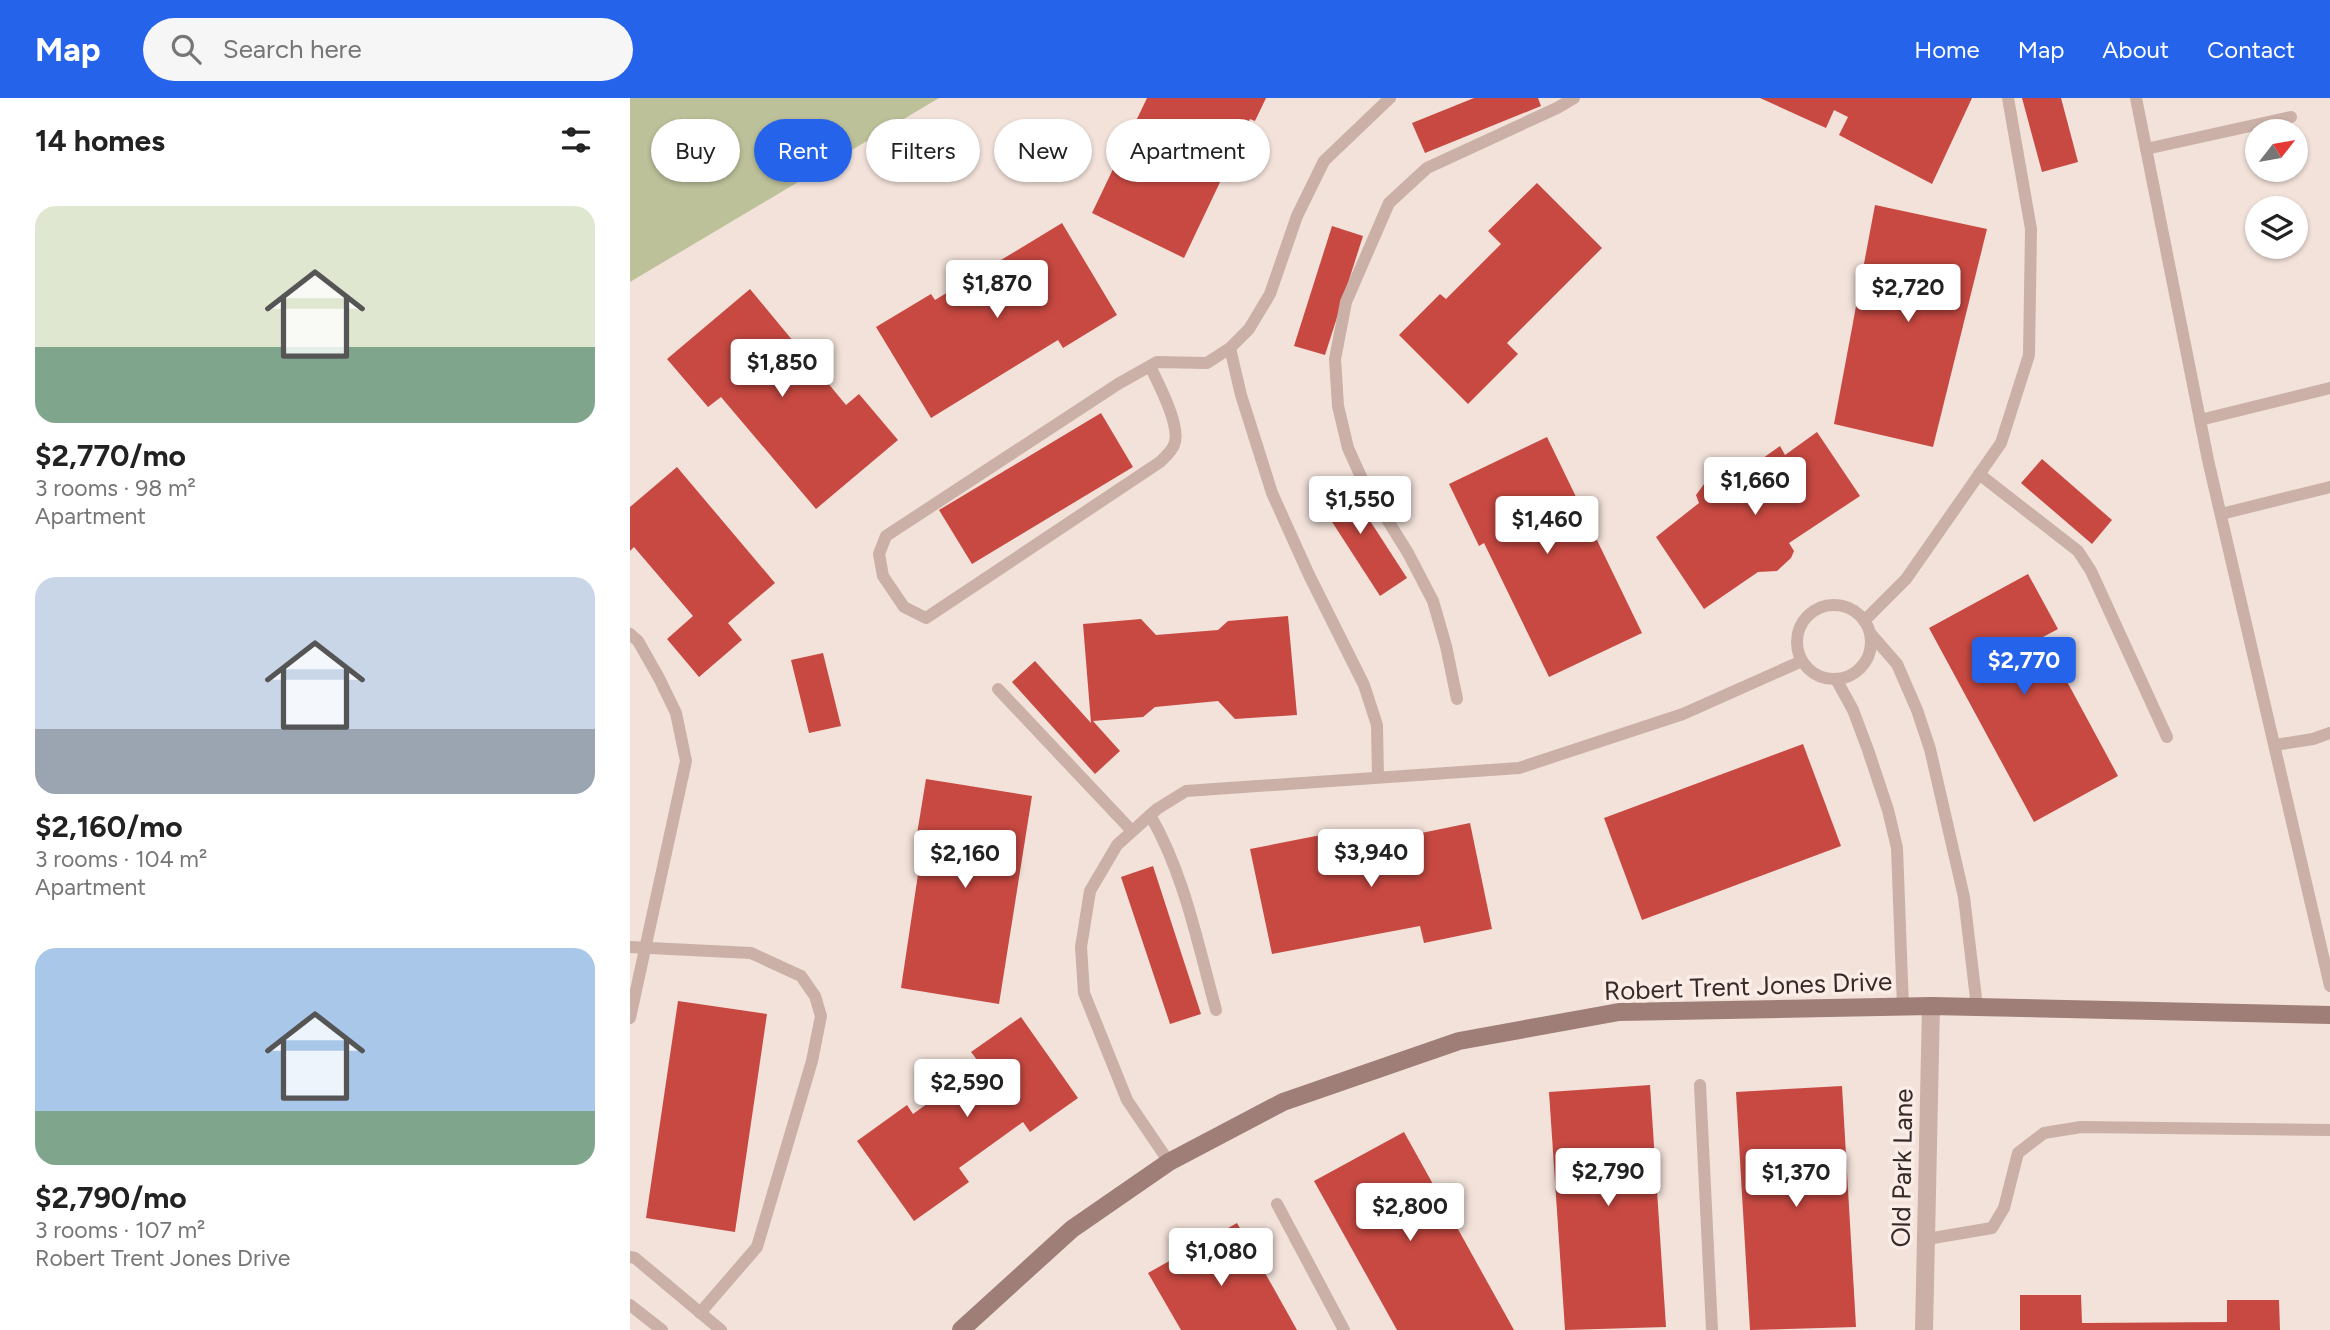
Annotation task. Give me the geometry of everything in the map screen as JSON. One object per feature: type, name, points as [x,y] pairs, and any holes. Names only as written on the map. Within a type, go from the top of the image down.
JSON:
[{"type":"street","name":"Robert Trent Jones Drive","points":[[961,1330],[1072,1229],[1169,1162],[1283,1102],[1459,1041],[1619,1012],[1931,1006],[2330,1015]]},
{"type":"street","name":"Old Park Lane","points":[[1924,1330],[1931,1006]]},
{"type":"lane","points":[[1150,366],[1161,388],[1175,430],[1175,444],[1160,462],[926,618],[904,607],[883,576],[879,554],[886,536],[1118,384],[1157,362],[1207,363],[1230,348],[1249,329],[1270,295],[1297,216],[1324,161],[1390,98]]},
{"type":"lane","points":[[1457,699],[1433,601],[1408,553],[1362,479],[1348,448],[1338,406],[1335,359],[1337,347],[1346,302],[1389,203],[1427,168],[1573,98]]},
{"type":"lane","points":[[1867,627],[1906,579],[2001,443],[2029,355],[2031,229],[2008,98]]},
{"type":"lane","points":[[2136,98],[2200,420],[2330,986]]},
{"type":"lane","points":[[2146,149],[2291,117]]},
{"type":"lane","points":[[1230,348],[1241,395],[1272,493],[1364,685],[1377,725],[1378,777]]},
{"type":"lane","points":[[2200,420],[2330,388]]},
{"type":"lane","points":[[1979,474],[2078,551],[2091,571],[2167,737]]},
{"type":"lane","points":[[2221,514],[2330,487]]},
{"type":"lane","points":[[1867,627],[1871,646],[1867,659],[1849,676],[1836,679],[1817,675],[1802,661],[1796,641],[1802,621],[1818,607],[1839,604],[1849,607],[1867,627],[1897,664],[1930,749],[1964,897],[1977,1007]]},
{"type":"lane","points":[[630,634],[638,641],[676,713],[686,761],[630,1018]]},
{"type":"lane","points":[[1169,1162],[1127,1100],[1084,993],[1081,947],[1090,891],[1117,845],[1150,815],[1186,791],[1519,768],[1684,714],[1802,661]]},
{"type":"lane","points":[[1836,679],[1853,710],[1868,750],[1888,810],[1897,848],[1903,1007]]},
{"type":"lane","points":[[998,689],[1132,831]]},
{"type":"lane","points":[[2275,744],[2313,739],[2330,733]]},
{"type":"lane","points":[[1150,815],[1163,838],[1182,891],[1216,1010]]},
{"type":"lane","points":[[630,947],[751,953],[801,976],[815,996],[821,1016],[812,1061],[757,1247],[700,1313]]},
{"type":"lane","points":[[1700,1085],[1712,1330]]},
{"type":"lane","points":[[1927,1240],[1992,1228],[2004,1208],[2018,1153],[2045,1133],[2081,1127],[2330,1130]]},
{"type":"lane","points":[[1277,1204],[1344,1330]]},
{"type":"lane","points":[[630,1257],[635,1258],[720,1330]]},
{"type":"lane","points":[[630,1305],[662,1330]]},
{"type":"green space","points":[[630,98],[939,98],[904,119],[866,119],[866,141],[852,150],[852,119],[754,119],[754,182],[798,182],[630,282]]},
{"type":"building","points":[[1147,98],[1266,98],[1256,119],[1137,119]]},
{"type":"building","points":[[1474,98],[1538,98],[1541,106],[1425,153],[1412,123]]},
{"type":"building","points":[[1760,98],[1972,98],[1932,184],[1839,135],[1848,117],[1834,110],[1826,128]]},
{"type":"building","points":[[2022,98],[2061,98],[2078,162],[2042,172]]},
{"type":"building","points":[[1107,182],[1220,182],[1184,258],[1092,213]]},
{"type":"building","points":[[1537,183],[1602,248],[1507,343],[1518,354],[1468,404],[1399,335],[1440,294],[1446,299],[1501,244],[1488,231]]},
{"type":"building","points":[[1875,205],[1987,229],[1933,447],[1834,424]]},
{"type":"building","points":[[1062,223],[1117,315],[1063,348],[1058,340],[931,418],[876,327],[931,294],[935,300]]},
{"type":"building","points":[[1332,226],[1363,236],[1325,355],[1294,346]]},
{"type":"building","points":[[750,289],[846,405],[859,394],[898,440],[816,509],[721,397],[708,407],[667,359]]},
{"type":"building","points":[[1101,413],[1133,467],[972,564],[939,510]]},
{"type":"building","points":[[1817,432],[1860,496],[1789,543],[1794,551],[1791,558],[1777,571],[1758,572],[1704,609],[1656,537],[1699,503],[1696,495],[1710,476],[1723,467],[1745,463],[1749,468],[1780,446],[1785,455]]},
{"type":"building","points":[[1547,437],[1642,633],[1549,677],[1484,543],[1479,546],[1449,484]]},
{"type":"building","points":[[2042,459],[2112,520],[2092,544],[2021,483]]},
{"type":"building","points":[[677,467],[775,583],[728,623],[742,640],[699,677],[667,639],[693,616],[634,547],[630,551],[630,507]]},
{"type":"building","points":[[1341,476],[1407,578],[1380,596],[1314,494]]},
{"type":"building","points":[[2028,574],[2058,629],[2043,637],[2118,776],[2034,822],[1929,628]]},
{"type":"building","points":[[1288,616],[1297,715],[1235,719],[1218,701],[1155,707],[1143,717],[1093,721],[1120,751],[1095,774],[1012,682],[1035,661],[1091,723],[1083,624],[1141,619],[1156,635],[1218,630],[1228,621]]},
{"type":"building","points":[[823,653],[841,726],[809,733],[791,660]]},
{"type":"building","points":[[1803,744],[1841,846],[1642,920],[1604,818]]},
{"type":"building","points":[[926,779],[1032,796],[999,1004],[901,988],[923,841],[916,840]]},
{"type":"building","points":[[1470,823],[1492,929],[1424,943],[1420,926],[1272,954],[1250,849],[1321,835],[1324,853]]},
{"type":"building","points":[[1153,866],[1201,1014],[1170,1024],[1121,877]]},
{"type":"building","points":[[678,1001],[767,1014],[735,1232],[646,1218]]},
{"type":"building","points":[[1021,1017],[1078,1098],[1030,1132],[1023,1122],[959,1168],[969,1182],[914,1221],[857,1141],[907,1105],[913,1114],[981,1065],[971,1052]]},
{"type":"building","points":[[1650,1085],[1666,1327],[1565,1330],[1549,1092]]},
{"type":"building","points":[[1842,1086],[1856,1327],[1750,1330],[1736,1092]]},
{"type":"building","points":[[1404,1132],[1514,1330],[1397,1330],[1314,1181]]},
{"type":"building","points":[[1237,1223],[1297,1330],[1181,1330],[1148,1273]]},
{"type":"building","points":[[2020,1295],[2081,1295],[2082,1323],[2227,1322],[2227,1300],[2279,1300],[2280,1330],[2020,1330]]}]
